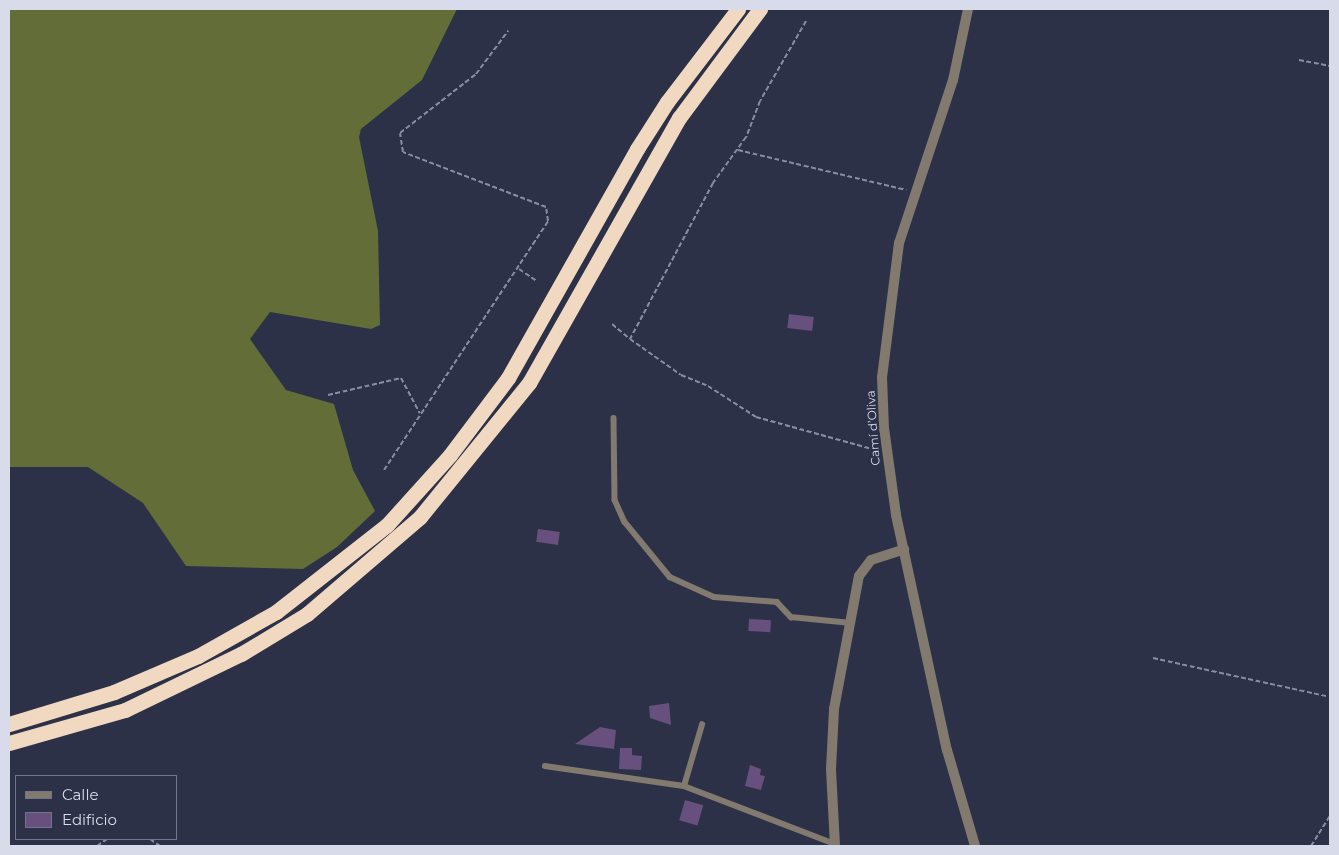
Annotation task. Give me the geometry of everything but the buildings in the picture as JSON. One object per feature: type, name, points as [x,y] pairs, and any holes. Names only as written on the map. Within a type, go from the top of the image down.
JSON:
[{"type":"highway","points":[[9,724],[114,692],[198,656],[276,612],[387,525],[445,461],[508,378],[637,149],[738,9]]},
{"type":"highway","points":[[9,743],[125,710],[241,654],[307,614],[420,517],[529,383],[679,118],[760,9]]},
{"type":"street","name":"Camí d’Oliva","points":[[968,9],[953,80],[899,243],[884,338],[886,452],[904,549],[947,750],[975,846]]},
{"type":"street","points":[[835,845],[831,769],[834,709],[862,568],[870,560],[904,549]]},
{"type":"lane","points":[[614,418],[615,500],[625,522],[670,577],[714,597],[777,602],[791,617],[852,623]]},
{"type":"lane","points":[[684,786],[702,726]]},
{"type":"lane","points":[[545,766],[684,786],[835,845]]},
{"type":"path","points":[[630,339],[713,183],[738,150],[806,21]]},
{"type":"path","points":[[384,470],[519,269],[548,221],[546,207],[403,152],[400,132],[476,74],[508,31]]},
{"type":"path","points":[[1299,60],[1330,66]]},
{"type":"path","points":[[738,150],[915,192]]},
{"type":"path","points":[[519,269],[537,281]]},
{"type":"path","points":[[612,324],[681,375],[708,386],[756,417],[886,452]]},
{"type":"path","points":[[328,395],[401,378],[420,415]]},
{"type":"path","points":[[1153,658],[1330,697]]},
{"type":"path","points":[[1311,846],[1330,816]]},
{"type":"green space","points":[[9,9],[457,9],[422,80],[361,129],[359,137],[378,231],[380,325],[371,329],[270,312],[250,339],[286,390],[334,404],[353,470],[375,511],[337,547],[303,569],[186,566],[143,503],[88,467],[9,467]]}]
